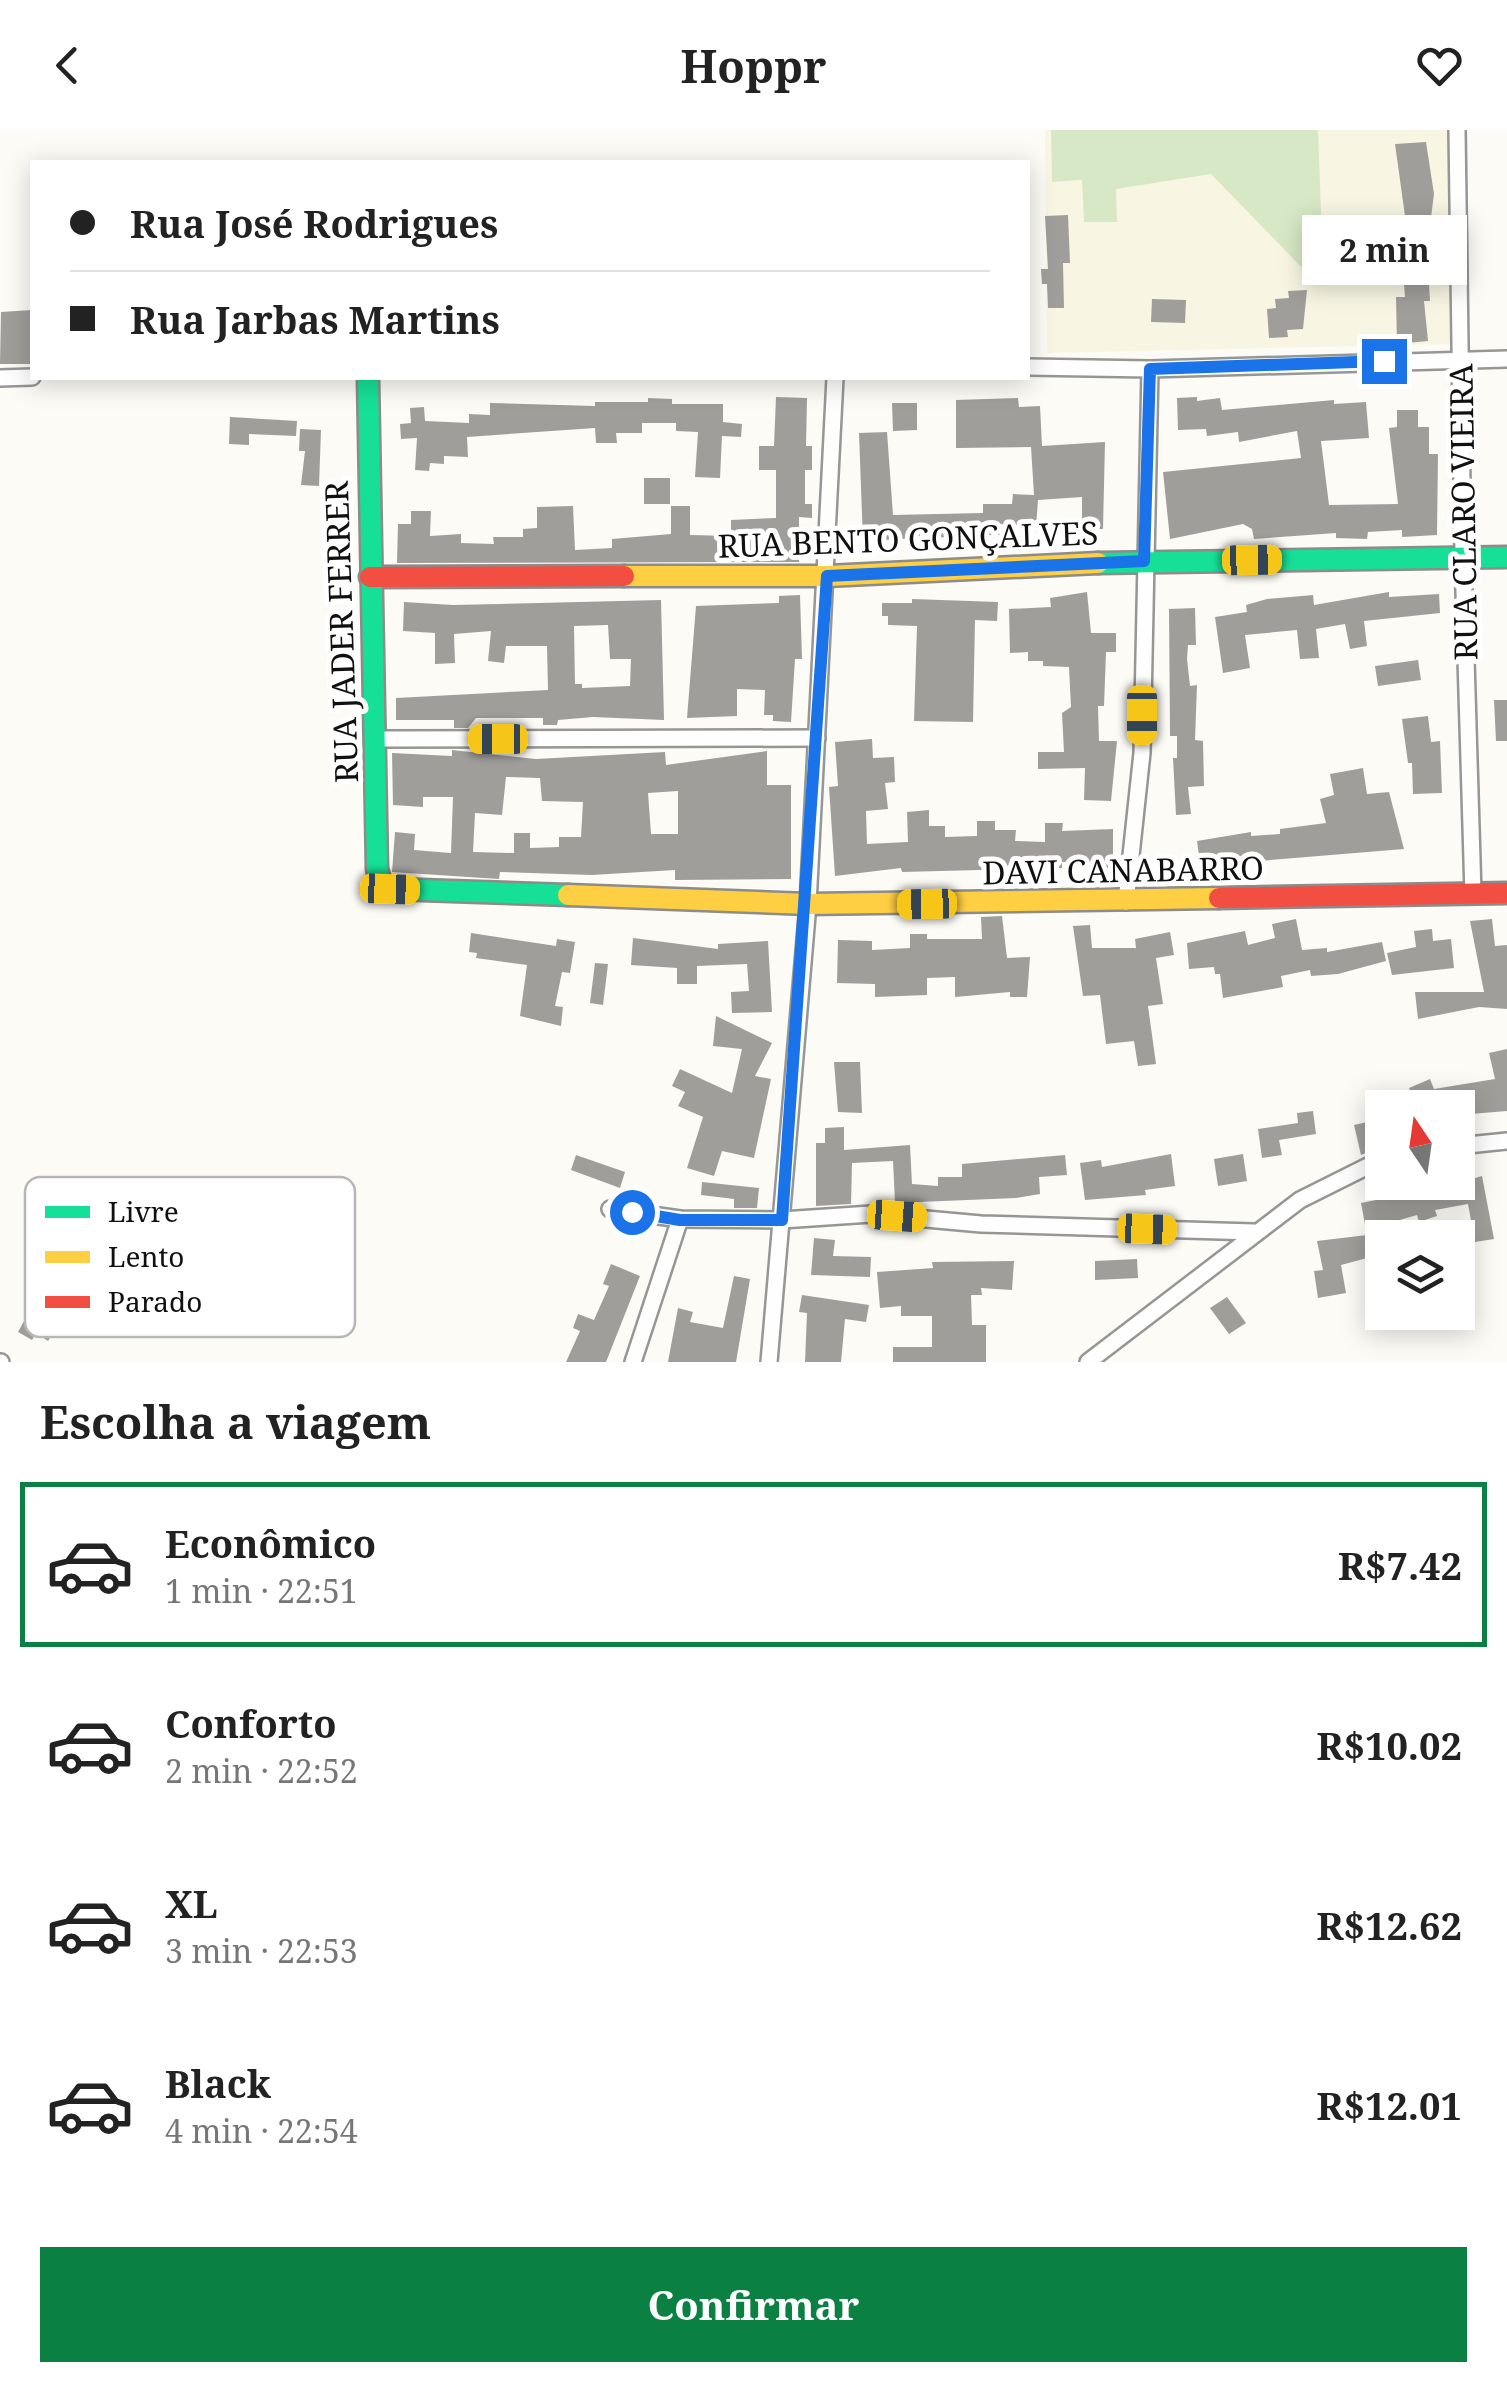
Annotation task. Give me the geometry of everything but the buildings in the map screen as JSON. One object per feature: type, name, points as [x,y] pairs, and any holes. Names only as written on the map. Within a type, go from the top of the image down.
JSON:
[{"type":"street","name":"RUA CLARO VIEIRA","points":[[1457,130],[1462,558],[1473,894]]},
{"type":"street","points":[[1030,366],[1150,369],[1507,360]]},
{"type":"street","points":[[1126,902],[1142,753],[1150,369]]},
{"type":"street","points":[[0,378],[30,378]]},
{"type":"street","name":"RUA JADER FERRER","points":[[368,380],[366,510],[378,739],[377,869],[381,884]]},
{"type":"street","points":[[769,1362],[808,904],[835,380]]},
{"type":"street","name":"RUA BENTO GONÇALVES","points":[[370,577],[827,576],[1144,561],[1507,557]]},
{"type":"street","points":[[378,739],[817,738]]},
{"type":"street","name":"DAVI CANABARRO","points":[[381,884],[390,889],[808,904],[1126,902],[1507,893]]},
{"type":"street","points":[[1475,1144],[1507,1141]]},
{"type":"street","points":[[1088,1362],[1254,1232],[1300,1200],[1365,1168]]},
{"type":"street","points":[[610,1209],[680,1220],[782,1220],[871,1214],[1000,1224],[1254,1232]]},
{"type":"street","points":[[633,1362],[680,1220]]},
{"type":"shaded area","points":[[1045,130],[1448,130],[1454,344],[1047,353]]},
{"type":"green space","points":[[1051,130],[1318,130],[1323,266],[1309,275],[1211,174],[1116,189],[1117,222],[1084,222],[1082,180],[1052,182]]},
{"type":"traffic: fast","points":[[368,380],[377,869],[381,883],[391,889],[568,895]]},
{"type":"traffic: fast","points":[[1098,563],[1507,557]]},
{"type":"traffic: slow","points":[[624,576],[827,576],[1098,563]]},
{"type":"traffic: slow","points":[[568,895],[808,904],[1219,898]]},
{"type":"traffic: jam","points":[[370,577],[624,576]]},
{"type":"traffic: jam","points":[[1219,898],[1507,893]]},
{"type":"route","points":[[632,1212],[680,1220],[782,1220],[808,904],[827,576],[1144,561],[1150,369],[1384,361]]}]
